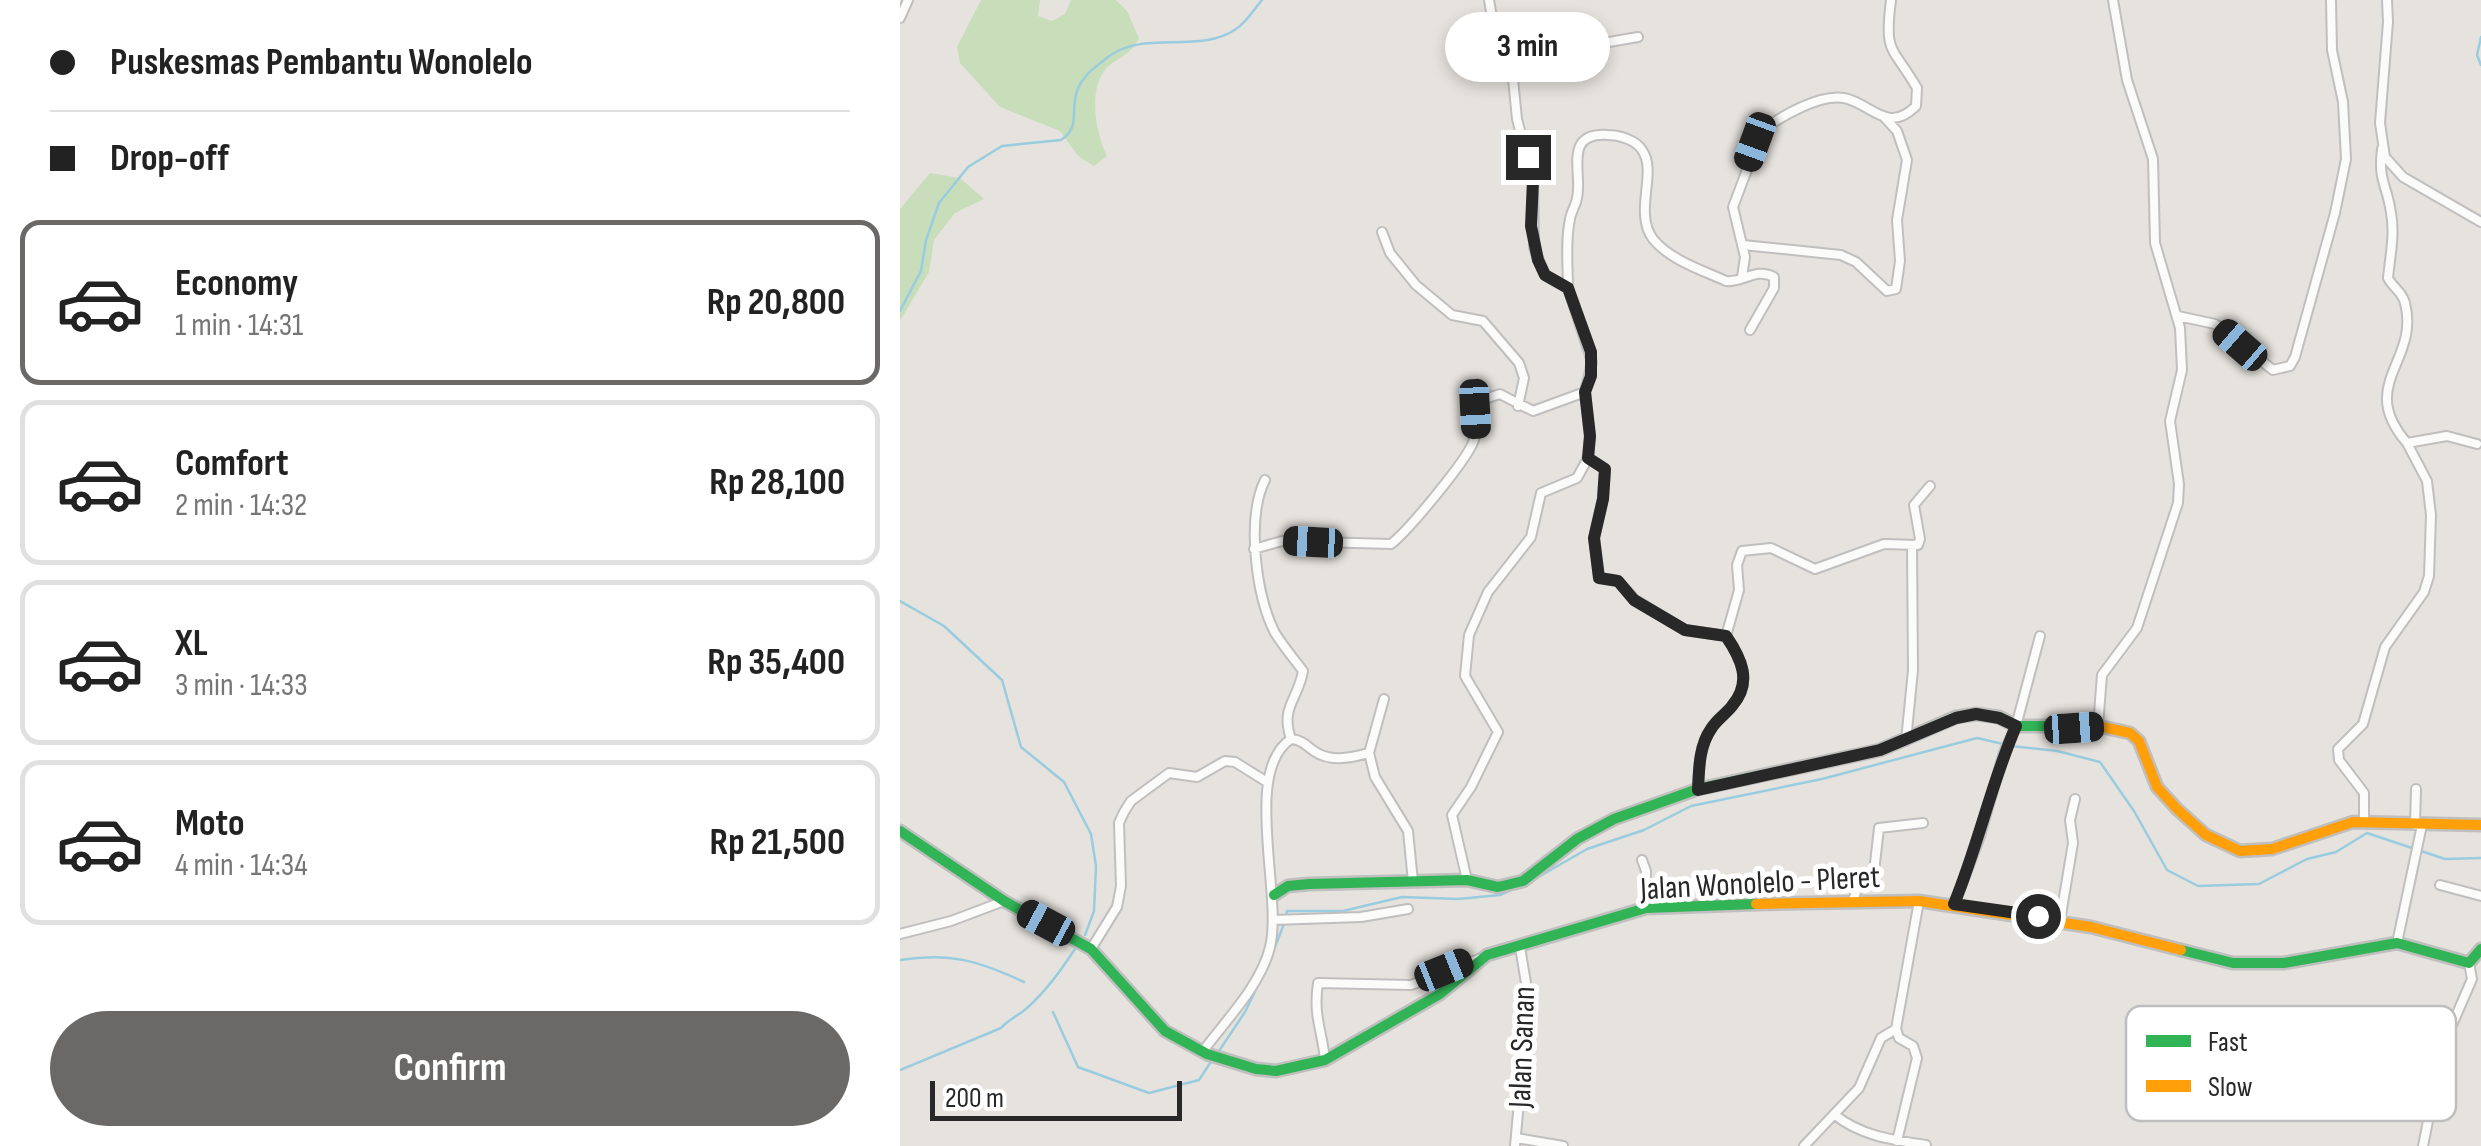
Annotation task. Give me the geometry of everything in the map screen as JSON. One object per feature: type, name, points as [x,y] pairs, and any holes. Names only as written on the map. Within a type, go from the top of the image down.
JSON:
[{"type":"main road","points":[[1274,894],[1294,885],[1467,880],[1498,887],[1522,881],[1594,829],[1698,790],[1850,758],[1976,714],[2016,726],[2098,726],[2130,733],[2139,741],[2157,787],[2206,835],[2240,851],[2272,850],[2338,825],[2364,822],[2481,825]]},
{"type":"main road","name":"Jalan Wonolelo - Pleret","points":[[900,832],[1004,900],[1091,949],[1165,1031],[1236,1064],[1276,1071],[1324,1060],[1440,994],[1479,959],[1646,908],[1920,900],[2060,920],[2234,963],[2284,963],[2398,943],[2469,963]]},
{"type":"main road","points":[[2469,963],[2481,949]]},
{"type":"street","points":[[900,18],[908,0]]},
{"type":"street","points":[[1489,0],[1492,16],[1512,59],[1517,119],[1533,180],[1534,248],[1545,275],[1568,288]]},
{"type":"street","points":[[1884,117],[1908,114],[1919,98],[1917,88],[1898,64],[1888,41],[1892,0]]},
{"type":"street","points":[[2098,726],[2102,675],[2137,628],[2178,504],[2170,420],[2182,370],[2178,316],[2155,242],[2153,159],[2127,80],[2113,0]]},
{"type":"street","points":[[2178,316],[2216,324],[2273,370],[2290,366],[2295,357],[2335,214],[2346,159],[2344,102],[2332,50],[2331,0]]},
{"type":"street","points":[[2364,822],[2364,793],[2339,760],[2338,749],[2363,724],[2386,647],[2424,592],[2432,554],[2426,481],[2385,401],[2388,380],[2405,344],[2408,317],[2403,295],[2389,284],[2393,228],[2380,182],[2386,0]]},
{"type":"street","points":[[1512,59],[1638,38]]},
{"type":"street","points":[[1742,278],[1743,246],[1733,207],[1762,130],[1831,98],[1845,98],[1884,117],[1897,131],[1906,160],[1897,220],[1900,261],[1896,288],[1887,291],[1850,258],[1743,246]]},
{"type":"street","points":[[1467,880],[1452,815],[1471,787],[1498,732],[1465,676],[1472,627],[1488,592],[1531,537],[1541,494],[1576,478],[1588,458],[1585,392],[1591,376],[1591,352],[1568,288],[1569,222],[1578,190],[1576,155],[1586,139],[1606,134],[1643,150],[1647,169],[1644,209],[1649,232],[1670,254],[1726,281],[1760,273],[1772,275],[1774,288],[1750,330]]},
{"type":"street","points":[[2382,149],[2390,166],[2403,178],[2481,222]]},
{"type":"street","points":[[1382,232],[1390,253],[1416,285],[1452,315],[1483,321],[1520,363],[1524,378],[1518,406]]},
{"type":"street","points":[[1254,549],[1282,541],[1391,544],[1468,452],[1476,429],[1478,401],[1500,394],[1533,411],[1585,392]]},
{"type":"street","points":[[2407,443],[2446,436],[2478,444]]},
{"type":"street","points":[[1588,458],[1605,469],[1594,538],[1599,578],[1618,581],[1634,600],[1685,630],[1726,636],[1741,657],[1743,684],[1735,703],[1708,732],[1700,759],[1698,790]]},
{"type":"street","points":[[1265,480],[1257,507],[1254,549],[1274,632],[1302,672],[1287,708],[1286,724],[1291,739]]},
{"type":"street","points":[[1726,636],[1739,590],[1737,565],[1742,551],[1771,548],[1815,570],[1884,544],[1918,545],[1914,505],[1930,486]]},
{"type":"street","points":[[1906,741],[1913,670],[1912,546]]},
{"type":"street","points":[[1954,904],[2016,726],[2040,636]]},
{"type":"street","points":[[1384,700],[1369,753],[1375,777],[1408,831],[1413,882]]},
{"type":"street","points":[[1205,1052],[1264,965],[1269,950],[1276,920],[1266,782],[1275,758],[1291,739],[1304,742],[1318,754],[1339,759],[1369,753]]},
{"type":"street","points":[[1091,949],[1117,907],[1121,886],[1119,823],[1131,801],[1169,773],[1197,777],[1225,761],[1234,762],[1266,782]]},
{"type":"street","points":[[2398,943],[2417,845],[2416,789]]},
{"type":"street","points":[[2060,920],[2073,843],[2070,820],[2075,799]]},
{"type":"street","points":[[1853,900],[1858,888],[1874,872],[1880,828],[1922,823]]},
{"type":"street","points":[[1642,860],[1646,871],[1646,908]]},
{"type":"street","points":[[2440,885],[2481,896]]},
{"type":"street","points":[[900,934],[952,922],[1004,900]]},
{"type":"street","points":[[1898,1141],[1917,1058],[1913,1046],[1900,1038],[1896,1029],[1920,900]]},
{"type":"street","points":[[1276,920],[1361,917],[1408,909]]},
{"type":"street","name":"Jalan Sanan","points":[[1516,1142],[1527,1014],[1520,947]]},
{"type":"street","points":[[1324,1060],[1315,1018],[1319,982],[1411,985],[1479,959]]},
{"type":"street","points":[[2456,1015],[2472,979],[2469,963]]},
{"type":"street","points":[[1804,1146],[1859,1088],[1881,1038],[1896,1029]]},
{"type":"street","points":[[1835,1115],[1854,1128],[1898,1141],[1926,1144]]},
{"type":"street","points":[[2423,1146],[2428,1121]]},
{"type":"street","points":[[1516,1142],[1564,1146]]},
{"type":"green space","points":[[981,0],[1040,0],[1038,16],[1052,21],[1065,14],[1071,0],[1116,0],[1127,11],[1139,38],[1100,79],[1096,113],[1107,156],[1094,166],[1078,156],[1060,131],[1000,107],[960,63],[957,47]]},
{"type":"green space","points":[[930,173],[960,178],[984,199],[955,213],[934,240],[929,272],[900,321],[900,209]]},
{"type":"waterway","points":[[900,311],[921,271],[926,240],[939,203],[968,167],[1002,146],[1061,140],[1071,130],[1075,98],[1083,80],[1122,49],[1138,44],[1221,37],[1247,20],[1262,0]]},
{"type":"waterway","points":[[2481,37],[2477,55],[2481,65]]},
{"type":"waterway","points":[[900,601],[944,626],[1002,680],[1021,747],[1064,782],[1091,834],[1096,866],[1094,911],[1085,935]]},
{"type":"waterway","points":[[1528,883],[1587,849],[1644,830],[1691,806],[1822,779],[1977,738],[2003,744]]},
{"type":"waterway","points":[[2011,746],[2057,751],[2100,762],[2134,811],[2167,870],[2198,886],[2259,884],[2307,859],[2336,852],[2367,833],[2445,859],[2481,858]]},
{"type":"waterway","points":[[1286,916],[1287,911],[1343,911],[1402,897],[1458,899],[1500,895],[1520,886]]},
{"type":"waterway","points":[[1269,962],[1284,924]]},
{"type":"waterway","points":[[900,1070],[1001,1028],[1041,994],[1075,949]]},
{"type":"waterway","points":[[900,960],[964,960],[1024,982]]},
{"type":"waterway","points":[[1217,1054],[1261,979]]},
{"type":"waterway","points":[[1053,1012],[1078,1067],[1149,1093],[1199,1080],[1212,1060]]},
{"type":"traffic: fast","points":[[1274,895],[1288,886],[1309,884],[1467,880],[1498,887],[1523,881],[1577,839],[1614,819],[1698,789],[1880,750],[1956,717],[1976,714],[1999,717],[2016,726],[2064,726]]},
{"type":"traffic: fast","points":[[900,831],[1004,901],[1091,949],[1165,1031],[1207,1054],[1276,1071],[1325,1060],[1440,994],[1487,955],[1646,908],[1756,904]]},
{"type":"traffic: fast","points":[[2181,950],[2233,963],[2284,963],[2397,943],[2469,963],[2481,949]]},
{"type":"traffic: slow","points":[[2064,726],[2098,726],[2130,733],[2139,741],[2157,787],[2177,809],[2206,835],[2240,851],[2272,849],[2353,822],[2481,825]]},
{"type":"traffic: slow","points":[[1756,904],[1919,901],[2091,927],[2181,950]]},
{"type":"route","points":[[1528,157],[1533,180],[1534,248],[1545,275],[1568,288],[1591,352],[1591,376],[1585,392],[1588,458],[1605,469],[1594,538],[1599,578],[1618,581],[1634,600],[1685,630],[1726,636],[1741,657],[1741,694],[1708,732],[1700,759],[1698,790],[1880,750],[1956,718],[1976,714],[1999,718],[2016,726],[1954,904],[2038,916]]}]
